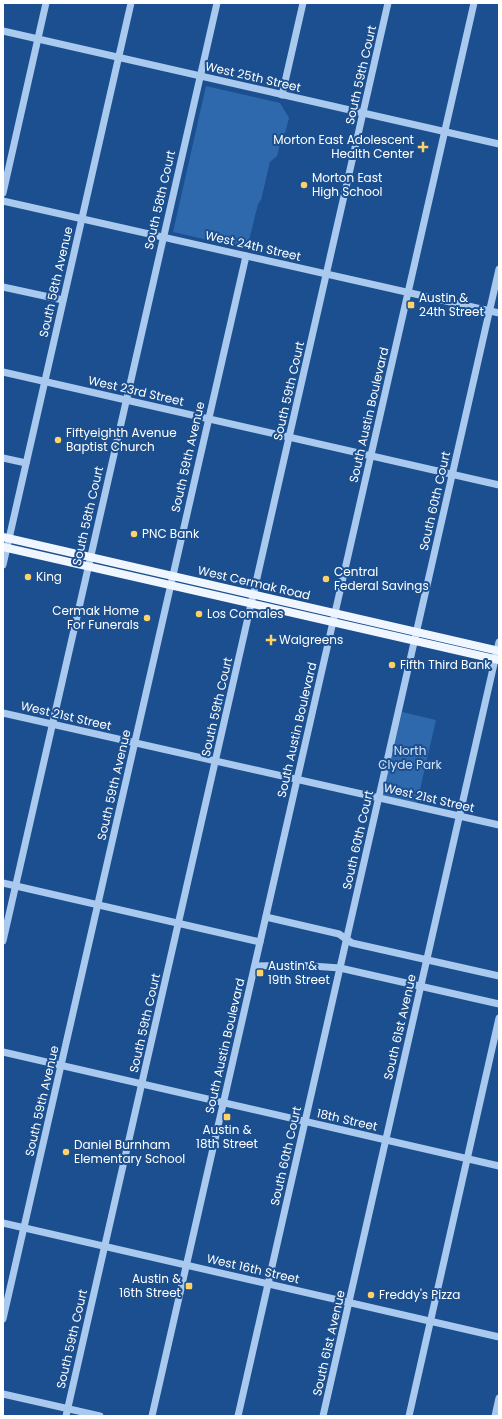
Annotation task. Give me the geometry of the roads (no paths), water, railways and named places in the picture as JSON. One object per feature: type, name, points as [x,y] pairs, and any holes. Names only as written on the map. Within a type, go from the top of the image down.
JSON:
[{"type":"main road","name":"West Cermak Road","points":[[6,538],[335,614],[498,648]]},
{"type":"main road","name":"West Cermak Road","points":[[5,548],[497,660]]},
{"type":"street","points":[[3,193],[46,3]]},
{"type":"street","name":"South 58th Avenue","points":[[3,565],[6,538],[26,463],[131,3]]},
{"type":"street","name":"South 58th Court","points":[[3,941],[217,3]]},
{"type":"street","points":[[282,95],[302,3]]},
{"type":"street","name":"South 59th Court","points":[[67,1412],[388,3]]},
{"type":"street","name":"South Austin Boulevard","points":[[152,1416],[474,3]]},
{"type":"street","name":"West 25th Street","points":[[3,31],[499,144]]},
{"type":"street","name":"West 24th Street","points":[[3,201],[499,313]]},
{"type":"street","name":"South 59th Avenue","points":[[3,1319],[246,256]]},
{"type":"street","name":"South 60th Court","points":[[238,1416],[499,269]]},
{"type":"street","points":[[3,286],[63,300]]},
{"type":"street","name":"West 23rd Street","points":[[3,372],[499,485]]},
{"type":"street","points":[[3,458],[26,463]]},
{"type":"street","name":"South 61st Avenue","points":[[323,1416],[459,816],[497,660],[498,648]]},
{"type":"street","name":"West 21st Street","points":[[3,713],[499,825]]},
{"type":"street","points":[[3,882],[260,942]]},
{"type":"street","points":[[266,917],[339,934],[346,940],[499,976]]},
{"type":"street","points":[[254,966],[298,965],[340,968],[499,1004]]},
{"type":"street","points":[[409,1416],[499,1018]]},
{"type":"street","name":"18th Street","points":[[3,1052],[499,1166]]},
{"type":"street","name":"West 16th Street","points":[[3,1223],[499,1337]]},
{"type":"street","points":[[3,1394],[67,1412],[100,1416]]},
{"type":"street","points":[[495,1416],[499,1398]]},
{"type":"place","name":"Morton East Adolescent Health Center","points":[[423,147]]},
{"type":"place","name":"Morton East High School","points":[[304,185]]},
{"type":"place","name":"Austin & 24th Street","points":[[411,305]]},
{"type":"place","name":"Fiftyeighth Avenue Baptist Church","points":[[58,440]]},
{"type":"place","name":"PNC Bank","points":[[134,534]]},
{"type":"place","name":"King","points":[[28,577]]},
{"type":"place","name":"Central Federal Savings","points":[[326,579]]},
{"type":"place","name":"Los Comales","points":[[199,614]]},
{"type":"place","name":"Cermak Home For Funerals","points":[[147,618]]},
{"type":"place","name":"Walgreens","points":[[271,640]]},
{"type":"place","name":"Fifth Third Bank","points":[[392,665]]},
{"type":"place","name":"Austin & 19th Street","points":[[260,973]]},
{"type":"place","name":"Austin & 18th Street","points":[[227,1117]]},
{"type":"place","name":"Daniel Burnham Elementary School","points":[[66,1152]]},
{"type":"place","name":"Austin & 16th Street","points":[[189,1286]]},
{"type":"place","name":"Freddy's Pizza","points":[[371,1295]]},
{"type":"park label","name":"North Clyde Park","points":[[410,758]]}]
